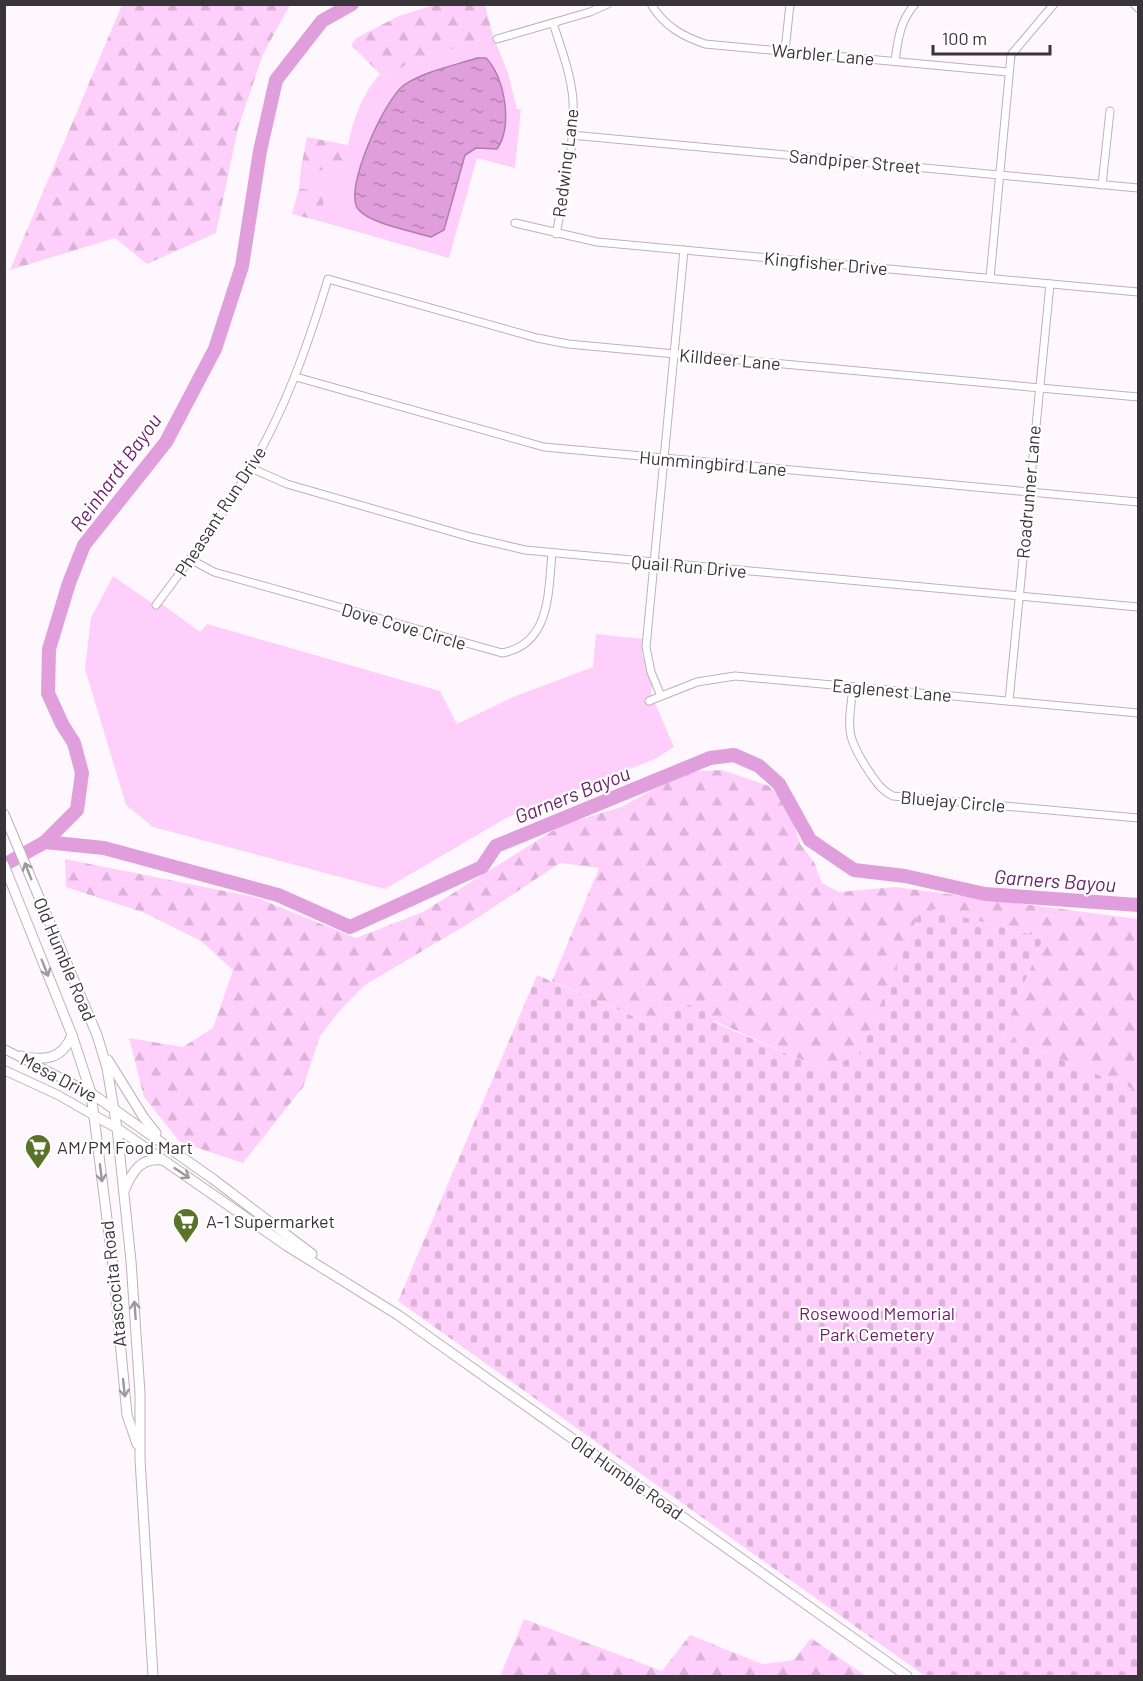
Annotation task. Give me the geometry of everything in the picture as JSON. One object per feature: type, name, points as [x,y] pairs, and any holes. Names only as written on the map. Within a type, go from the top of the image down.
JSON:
[{"type":"main road","name":"Old Humble Road","points":[[4,814],[98,1040],[107,1068],[117,1128]]},
{"type":"main road","name":"Old Humble Road","points":[[4,865],[72,1035],[91,1093],[93,1115],[117,1128],[286,1246],[345,1280],[398,1315],[908,1677]]},
{"type":"main road","points":[[21,1056],[39,1060],[49,1059],[64,1050],[72,1035]]},
{"type":"main road","points":[[98,1040],[117,1077],[144,1118],[166,1144]]},
{"type":"main road","name":"Mesa Drive","points":[[91,1093],[113,1107]]},
{"type":"main road","name":"Old Humble Road","points":[[113,1107],[166,1144],[345,1280]]},
{"type":"main road","name":"Atascocita Road","points":[[93,1115],[113,1263],[127,1415],[140,1452]]},
{"type":"main road","name":"Atascocita Road","points":[[117,1128],[138,1347],[140,1452],[153,1677]]},
{"type":"main road","points":[[124,1191],[130,1178],[143,1163],[154,1160],[166,1162]]},
{"type":"street","points":[[497,39],[608,4]]},
{"type":"street","name":"Warbler Lane","points":[[651,4],[671,28],[705,44],[1008,72]]},
{"type":"street","points":[[785,51],[790,4]]},
{"type":"street","points":[[895,61],[899,34],[906,16],[915,4]]},
{"type":"street","points":[[990,278],[1008,72],[1014,48],[1054,4]]},
{"type":"street","points":[[1134,4],[1138,8]]},
{"type":"street","name":"Redwing Lane","points":[[553,23],[568,72],[573,100],[565,191],[556,234]]},
{"type":"street","points":[[1102,185],[1110,111]]},
{"type":"street","name":"Sandpiper Street","points":[[571,135],[1138,188]]},
{"type":"street","name":"Kingfisher Drive","points":[[515,223],[597,242],[1138,292]]},
{"type":"street","points":[[661,696],[651,672],[646,647],[684,250]]},
{"type":"street","name":"Killdeer Lane","points":[[328,279],[537,338],[568,344],[1138,397]]},
{"type":"street","name":"Pheasant Run Drive","points":[[156,605],[251,468],[296,377],[328,279]]},
{"type":"street","name":"Roadrunner Lane","points":[[1009,700],[1050,284]]},
{"type":"street","name":"Hummingbird Lane","points":[[296,377],[544,447],[1138,502]]},
{"type":"street","name":"Quail Run Drive","points":[[251,468],[287,484],[470,537],[552,554],[1138,607]]},
{"type":"street","name":"Dove Cove Circle","points":[[190,559],[214,572],[502,653],[526,643],[540,627],[546,609],[552,554]]},
{"type":"street","name":"Eaglenest Lane","points":[[649,701],[697,682],[735,676],[1138,713]]},
{"type":"street","name":"Bluejay Circle","points":[[853,687],[849,725],[850,740],[886,793],[893,796],[1138,818]]},
{"type":"street","name":"Mesa Drive","points":[[4,1049],[91,1093]]},
{"type":"street","name":"Mesa Drive","points":[[4,1070],[58,1095],[93,1115]]},
{"type":"green space","points":[[437,4],[485,5],[493,36],[409,63],[387,76],[380,74],[351,45],[356,38],[399,16]]},
{"type":"green space","points":[[122,5],[290,5],[263,54],[238,128],[216,233],[147,264],[115,238],[10,270]]},
{"type":"green space","points":[[493,36],[508,73],[517,109],[521,109],[515,168],[477,158],[449,258],[323,222],[323,193],[299,188],[301,168],[328,171],[344,169],[351,130],[359,107],[380,74],[387,76],[409,63]]},
{"type":"green space","points":[[307,137],[348,145],[345,169],[328,171],[301,168]]},
{"type":"green space","points":[[299,188],[323,193],[323,222],[292,214]]},
{"type":"green space","points":[[113,576],[159,608],[162,604],[200,632],[207,624],[440,691],[457,724],[513,697],[593,667],[596,634],[643,639],[642,654],[652,685],[651,694],[674,747],[655,759],[506,818],[385,889],[153,827],[126,805],[85,669],[91,618]]},
{"type":"green space","points":[[722,770],[769,786],[788,806],[800,844],[814,862],[822,883],[839,892],[895,887],[1138,919],[1138,1091],[1002,1036],[1043,938],[922,906],[859,1056],[822,1069],[670,1001],[658,1027],[552,981],[599,868],[560,863],[471,922],[365,985],[343,1007],[320,1036],[303,1087],[243,1163],[180,1142],[144,1097],[129,1038],[183,1047],[213,1028],[233,970],[201,941],[145,913],[66,887],[65,859],[255,897],[356,938],[423,912],[562,825],[621,807],[673,779],[695,771]]},
{"type":"green space","name":"Rosewood Memorial Park Cemetery","points":[[922,906],[1043,938],[1002,1036],[1138,1091],[1138,1676],[925,1676],[398,1301],[537,975],[658,1027],[670,1001],[707,1009],[714,1022],[822,1069],[859,1055]]},
{"type":"green space","points":[[524,1619],[662,1671],[690,1635],[762,1664],[794,1660],[811,1638],[866,1676],[500,1676]]},
{"type":"water","points":[[477,58],[486,58],[498,77],[505,102],[505,128],[497,149],[476,148],[465,155],[444,230],[431,237],[381,223],[364,214],[358,209],[355,199],[356,183],[368,145],[396,94],[404,85],[421,76]]},
{"type":"waterway","name":"Reinhardt Bayou","points":[[45,842],[77,810],[82,773],[74,743],[62,724],[48,693],[49,649],[69,583],[84,545],[166,442],[215,349],[242,266],[260,151],[276,80],[322,21],[352,4]]},
{"type":"waterway","name":"Garners Bayou","points":[[4,865],[45,842],[104,848],[278,895],[350,927],[482,867],[496,846],[710,758],[734,755],[759,766],[779,784],[810,840],[854,870],[905,876],[985,894],[1138,905]]},
{"type":"place","name":"AM/PM Food Mart","points":[[38,1170]]},
{"type":"place","name":"A-1 Supermarket","points":[[186,1244]]}]
